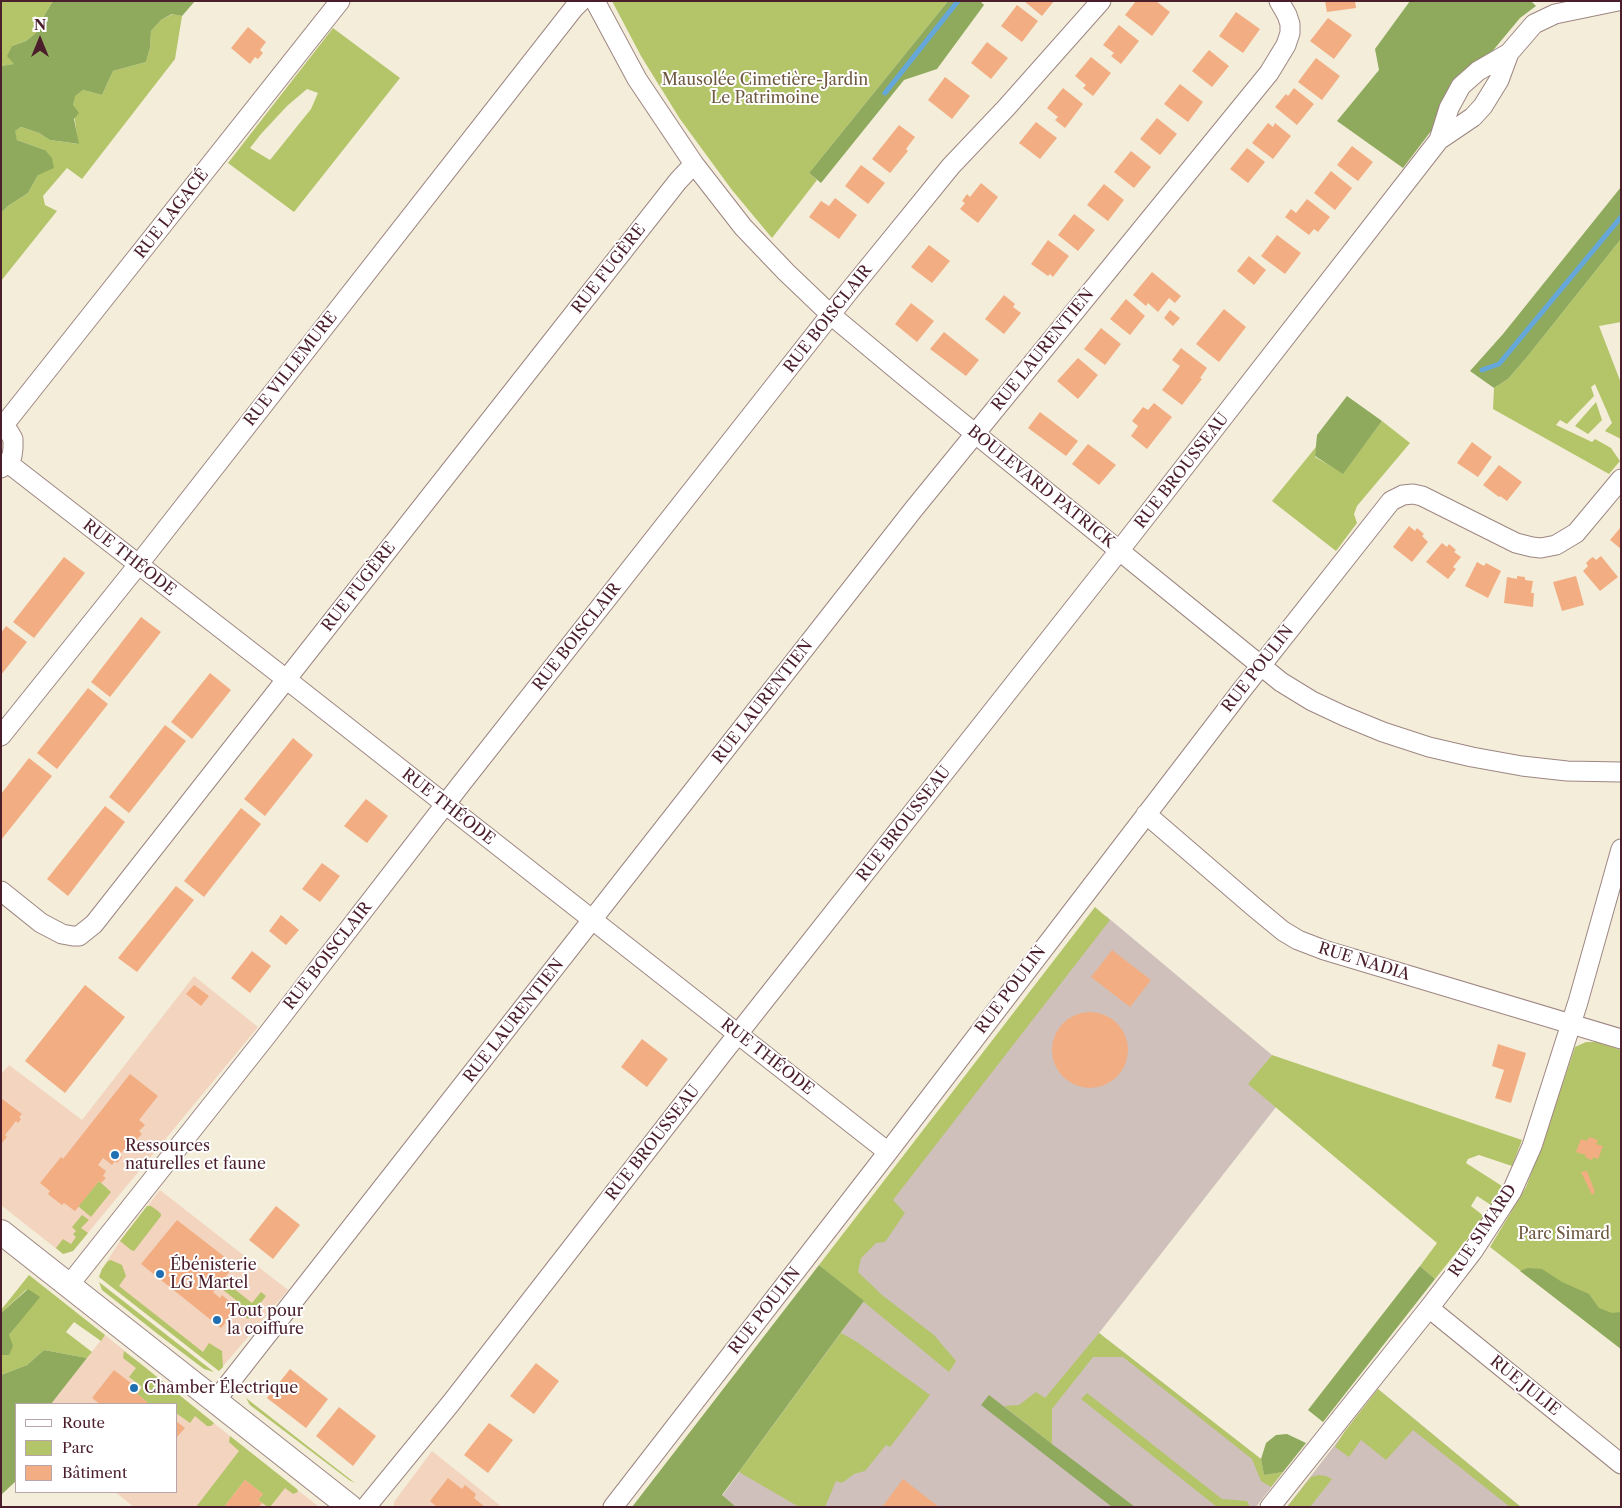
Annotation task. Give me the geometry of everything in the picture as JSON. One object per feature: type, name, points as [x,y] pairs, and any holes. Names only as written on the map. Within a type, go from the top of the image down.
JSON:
[{"type":"main road","points":[[1,1232],[350,1507]]},
{"type":"street","name":"RUE LAGACÉ","points":[[2,425],[340,1]]},
{"type":"street","name":"RUE VILLEMURE","points":[[1,736],[580,1]]},
{"type":"street","name":"BOULEVARD PATRICK","points":[[595,1],[641,86],[694,164],[768,254],[831,314],[1281,682],[1312,701],[1383,732],[1429,747],[1472,758],[1522,766],[1567,771],[1621,772]]},
{"type":"street","name":"RUE BOISCLAIR","points":[[69,1285],[259,1046],[445,805],[831,314],[950,166],[1006,108],[1101,1]]},
{"type":"street","name":"RUE LAURENTIEN","points":[[216,1400],[975,433],[1275,65],[1290,33],[1287,15],[1279,1]]},
{"type":"street","name":"RUE BROUSSEAU","points":[[1439,140],[1449,108],[1461,86],[1478,71],[1508,53],[1526,31],[1545,17],[1618,1]]},
{"type":"street","name":"RUE BROUSSEAU","points":[[366,1507],[451,1403],[1439,140],[1473,117],[1483,106],[1499,80],[1508,53]]},
{"type":"street","name":"RUE FUGÈRE","points":[[1,891],[41,922],[62,934],[80,936],[87,931],[104,913],[678,181],[694,164]]},
{"type":"street","points":[[2,425],[13,439],[12,456],[4,466]]},
{"type":"street","name":"RUE THÉODE","points":[[4,466],[138,564],[888,1152]]},
{"type":"street","name":"RUE POULIN","points":[[613,1507],[888,1152],[1146,814],[1391,501],[1403,495],[1414,494],[1422,496],[1516,543],[1541,548],[1556,545],[1576,533],[1621,479]]},
{"type":"street","name":"RUE NADIA","points":[[1146,814],[1254,907],[1298,940],[1324,950],[1621,1039]]},
{"type":"street","name":"RUE SIMARD","points":[[1270,1507],[1429,1308],[1496,1216],[1519,1178],[1532,1146],[1571,1024],[1621,849]]},
{"type":"street","name":"RUE JULIE","points":[[1429,1308],[1621,1464]]},
{"type":"shaded area","points":[[1106,916],[1272,1055],[1249,1084],[1276,1107],[1099,1333],[1261,1459],[1264,1475],[1283,1472],[1256,1507],[736,1507],[722,1496],[864,1301],[830,1273]]},
{"type":"shaded area","points":[[194,976],[258,1027],[73,1251],[63,1254],[1,1205],[1,1074],[9,1065],[82,1120]]},
{"type":"shaded area","points":[[160,1190],[288,1290],[219,1371],[99,1277],[122,1238]]},
{"type":"shaded area","points":[[105,1335],[319,1507],[134,1507],[116,1493],[178,1493],[178,1403],[52,1403]]},
{"type":"shaded area","points":[[1378,1389],[1521,1507],[1287,1507]]},
{"type":"shaded area","points":[[432,1451],[502,1507],[394,1507],[394,1502]]},
{"type":"green space","points":[[2,1],[53,1],[45,14],[39,30],[26,41],[12,46],[15,64],[1,66]]},
{"type":"green space","points":[[53,1],[195,1],[182,16],[172,14],[161,20],[151,31],[150,48],[146,62],[113,71],[102,95],[83,90],[75,96],[73,105],[79,113],[74,119],[79,144],[50,140],[39,133],[21,127],[15,131],[17,140],[45,150],[52,158],[54,168],[38,175],[28,193],[1,213],[1,66],[14,64],[7,56],[12,46],[26,41],[39,30],[45,14]]},
{"type":"green space","name":"Mausolée Cimetière-Jardin Le Patrimoine","points":[[612,1],[948,1],[809,173],[817,180],[772,238],[732,190],[680,119],[641,56]]},
{"type":"green space","points":[[948,1],[980,1],[984,5],[937,69],[904,80],[821,183],[809,173]]},
{"type":"green space","points":[[1410,1],[1531,1],[1536,6],[1520,18],[1485,60],[1403,168],[1337,121],[1379,70],[1375,49]]},
{"type":"green space","points":[[173,14],[182,16],[175,59],[82,179],[67,168],[43,196],[45,205],[57,211],[1,281],[1,213],[28,193],[38,175],[45,150],[17,140],[14,131],[21,127],[39,133],[50,140],[78,144],[73,105],[74,96],[83,90],[102,95],[113,71],[146,62],[150,48],[151,31],[161,20]]},
{"type":"green space","points":[[333,28],[400,78],[294,212],[228,163]],"holes":[[[307,89],[318,93],[311,109],[270,160],[250,148],[287,106]]]},
{"type":"green space","points":[[1621,187],[1621,239],[1527,357],[1508,379],[1494,388],[1470,371],[1503,334]]},
{"type":"green space","points":[[1621,239],[1621,322],[1599,326],[1621,383],[1621,439],[1605,431],[1612,423],[1595,384],[1591,387],[1594,396],[1567,424],[1560,420],[1556,425],[1592,442],[1595,439],[1611,448],[1620,461],[1609,474],[1493,409],[1494,388],[1508,379],[1527,357]]},
{"type":"green space","points":[[1347,396],[1382,421],[1343,474],[1315,456],[1317,435]]},
{"type":"green space","points":[[1596,402],[1602,420],[1588,434],[1575,426]]},
{"type":"green space","points":[[1382,421],[1410,443],[1357,506],[1354,514],[1357,523],[1336,551],[1272,501],[1316,447],[1315,457],[1343,473]]},
{"type":"green space","points":[[1095,907],[1110,920],[893,1200],[905,1213],[885,1242],[876,1243],[861,1258],[858,1272],[882,1295],[934,1335],[956,1361],[949,1372],[819,1265]]},
{"type":"green space","name":"Parc Simard","points":[[1586,1042],[1596,1042],[1621,1050],[1621,1349],[1490,1247],[1526,1187],[1575,1047]]},
{"type":"green space","points":[[1272,1055],[1522,1140],[1512,1166],[1479,1155],[1468,1159],[1466,1163],[1502,1186],[1491,1205],[1477,1196],[1471,1206],[1485,1217],[1435,1279],[1420,1266],[1437,1243],[1248,1084]]},
{"type":"green space","points":[[99,1181],[111,1192],[91,1217],[78,1206]]},
{"type":"green space","points":[[147,1206],[151,1206],[158,1211],[161,1216],[134,1251],[120,1241]]},
{"type":"green space","points":[[82,1215],[89,1220],[81,1228],[88,1233],[73,1251],[63,1254],[56,1248],[63,1239],[71,1244],[76,1237],[73,1234],[76,1231],[72,1227]]},
{"type":"green space","points":[[111,1260],[122,1265],[126,1276],[119,1286],[203,1352],[209,1343],[222,1351],[223,1367],[219,1371],[99,1277],[102,1269]]},
{"type":"green space","points":[[819,1265],[864,1301],[722,1495],[736,1507],[632,1507]]},
{"type":"green space","points":[[1420,1266],[1435,1279],[1323,1422],[1308,1410]]},
{"type":"green space","points":[[1528,1268],[1542,1269],[1562,1282],[1589,1294],[1599,1308],[1612,1313],[1621,1312],[1621,1349],[1520,1271]]},
{"type":"green space","points":[[29,1275],[105,1335],[101,1341],[74,1322],[66,1332],[92,1352],[87,1358],[44,1350],[27,1365],[1,1375],[1,1355],[9,1355],[9,1335],[16,1326],[27,1289],[1,1313],[1,1310]]},
{"type":"green space","points":[[223,1280],[252,1303],[261,1292],[266,1296],[248,1319],[237,1310],[241,1304],[218,1286]]},
{"type":"green space","points":[[99,1282],[214,1372],[204,1369],[159,1335],[102,1290]]},
{"type":"green space","points":[[28,1289],[40,1297],[9,1335],[13,1346],[9,1355],[1,1355],[1,1313]]},
{"type":"green space","points":[[841,1333],[857,1342],[930,1395],[890,1447],[886,1445],[865,1471],[854,1474],[842,1483],[836,1481],[825,1507],[799,1507],[739,1472]]},
{"type":"green space","points":[[1099,1333],[1261,1459],[1264,1475],[1283,1472],[1271,1487],[1261,1481],[1252,1459],[1123,1357],[1093,1357],[1052,1409],[1052,1444],[1004,1406],[1019,1405],[1036,1392],[1045,1398]]},
{"type":"green space","points":[[44,1350],[87,1358],[52,1403],[15,1403],[15,1482],[1,1495],[1,1375],[27,1365]]},
{"type":"green space","points":[[124,1351],[214,1423],[211,1426],[207,1426],[195,1416],[190,1423],[178,1414],[178,1403],[146,1403],[137,1394],[142,1387],[129,1377],[136,1368],[123,1358]]},
{"type":"green space","points":[[1378,1389],[1521,1507],[1510,1507],[1413,1430],[1386,1460],[1361,1440],[1349,1457],[1335,1447]]},
{"type":"green space","points":[[1087,1393],[1222,1499],[1247,1501],[1250,1507],[1217,1507],[1081,1399]]},
{"type":"green space","points":[[989,1395],[1135,1507],[1112,1507],[981,1405]]},
{"type":"green space","points":[[246,1398],[355,1483],[250,1405]]},
{"type":"green space","points":[[1287,1434],[1306,1443],[1283,1472],[1264,1475],[1261,1459],[1266,1443],[1276,1435]]},
{"type":"green space","points":[[230,1436],[297,1489],[298,1492],[293,1494],[285,1488],[268,1507],[258,1500],[263,1494],[245,1480],[224,1507],[196,1507],[239,1451],[229,1442]]},
{"type":"green space","points":[[1318,1475],[1332,1479],[1310,1507],[1287,1507],[1311,1477]]},
{"type":"building","points":[[1024,1],[1054,1],[1042,16]]},
{"type":"building","points":[[1136,1],[1156,1],[1170,12],[1152,36],[1125,15]]},
{"type":"building","points":[[1325,1],[1355,1],[1356,8],[1327,12]]},
{"type":"building","points":[[1017,5],[1038,21],[1022,42],[1001,26]]},
{"type":"building","points":[[1236,12],[1260,29],[1243,53],[1219,36]]},
{"type":"building","points":[[1328,18],[1352,35],[1334,59],[1310,41]]},
{"type":"building","points":[[1119,25],[1139,41],[1121,64],[1111,56],[1114,53],[1103,45]]},
{"type":"building","points":[[248,27],[266,42],[260,50],[263,53],[258,59],[255,57],[250,64],[231,48]]},
{"type":"building","points":[[987,42],[1008,58],[991,79],[971,63]]},
{"type":"building","points":[[1209,50],[1229,66],[1212,87],[1192,71]]},
{"type":"building","points":[[1091,57],[1111,73],[1093,96],[1083,88],[1086,85],[1075,76]]},
{"type":"building","points":[[1316,58],[1340,76],[1322,100],[1298,82]]},
{"type":"building","points":[[945,77],[970,96],[952,119],[928,100]]},
{"type":"building","points":[[1180,84],[1203,102],[1188,122],[1164,104]]},
{"type":"building","points":[[1063,88],[1083,104],[1065,128],[1055,120],[1058,117],[1047,108]]},
{"type":"building","points":[[1294,88],[1314,104],[1297,125],[1275,107]]},
{"type":"building","points":[[1157,118],[1177,134],[1160,155],[1140,139]]},
{"type":"building","points":[[1036,122],[1057,138],[1040,159],[1019,143]]},
{"type":"building","points":[[1268,123],[1273,127],[1275,123],[1291,136],[1273,159],[1252,143]]},
{"type":"building","points":[[899,125],[915,137],[906,149],[908,151],[890,173],[872,159]]},
{"type":"building","points":[[1352,146],[1373,162],[1358,181],[1337,165]]},
{"type":"building","points":[[1247,148],[1265,162],[1248,183],[1230,169]]},
{"type":"building","points":[[1131,151],[1151,167],[1134,188],[1114,172]]},
{"type":"building","points":[[861,165],[885,183],[868,204],[845,186]]},
{"type":"building","points":[[1331,171],[1352,188],[1335,210],[1314,193]]},
{"type":"building","points":[[981,183],[998,197],[978,223],[960,209],[965,203],[962,201],[967,194],[970,197]]},
{"type":"building","points":[[1104,184],[1124,200],[1108,221],[1087,205]]},
{"type":"building","points":[[835,198],[857,215],[839,239],[809,217],[821,201],[829,206]]},
{"type":"building","points":[[1307,199],[1330,217],[1318,232],[1314,229],[1309,235],[1285,217],[1291,209],[1296,213]]},
{"type":"building","points":[[1074,214],[1095,230],[1078,251],[1058,235]]},
{"type":"building","points":[[1277,235],[1301,253],[1285,274],[1261,256]]},
{"type":"building","points":[[1048,240],[1069,256],[1053,277],[1050,274],[1048,276],[1031,264]]},
{"type":"building","points":[[929,245],[950,261],[932,283],[911,267]]},
{"type":"building","points":[[1249,256],[1266,270],[1254,285],[1237,271]]},
{"type":"building","points":[[1152,272],[1181,296],[1175,303],[1169,298],[1158,312],[1148,303],[1146,306],[1133,295]]},
{"type":"building","points":[[1004,295],[1015,304],[1013,307],[1021,313],[1004,334],[985,319]]},
{"type":"building","points":[[1126,299],[1145,316],[1130,335],[1110,319]]},
{"type":"building","points":[[911,303],[934,321],[917,342],[895,324]]},
{"type":"building","points":[[1224,309],[1246,327],[1219,362],[1196,344]]},
{"type":"building","points":[[1170,310],[1180,318],[1173,326],[1164,318]]},
{"type":"building","points":[[1101,328],[1121,344],[1105,365],[1084,349]]},
{"type":"building","points":[[944,332],[979,360],[966,376],[930,349]]},
{"type":"building","points":[[1181,348],[1207,368],[1200,378],[1202,379],[1182,405],[1162,390],[1180,366],[1172,360]]},
{"type":"building","points":[[1078,358],[1098,375],[1078,399],[1057,381]]},
{"type":"building","points":[[1154,403],[1172,417],[1147,449],[1131,436],[1138,426],[1132,421],[1143,407],[1148,410]]},
{"type":"building","points":[[1040,412],[1078,441],[1066,456],[1028,428]]},
{"type":"building","points":[[1472,442],[1492,457],[1478,477],[1457,463]]},
{"type":"building","points":[[1088,444],[1116,465],[1099,485],[1072,464]]},
{"type":"building","points":[[1499,465],[1522,482],[1507,501],[1483,485]]},
{"type":"building","points":[[1409,526],[1415,531],[1417,528],[1424,534],[1422,536],[1428,542],[1412,562],[1393,547]]},
{"type":"building","points":[[1621,527],[1621,549],[1610,540]]},
{"type":"building","points":[[1442,543],[1447,547],[1449,544],[1456,550],[1454,552],[1461,557],[1453,567],[1456,569],[1448,579],[1426,562]]},
{"type":"building","points":[[1601,556],[1618,577],[1600,591],[1583,571],[1588,566],[1586,563],[1590,559],[1593,557],[1596,560]]},
{"type":"building","points":[[64,557],[85,573],[34,638],[13,622]]},
{"type":"building","points":[[1477,562],[1484,566],[1486,563],[1501,571],[1488,598],[1465,586]]},
{"type":"building","points":[[1517,576],[1533,581],[1531,593],[1534,593],[1533,607],[1504,603],[1507,577],[1517,579]]},
{"type":"building","points":[[1576,576],[1584,605],[1562,611],[1553,582]]},
{"type":"building","points":[[141,617],[161,632],[110,697],[91,682]]},
{"type":"building","points":[[6,626],[27,642],[1,675],[1,633]]},
{"type":"building","points":[[210,673],[231,690],[192,739],[171,722]]},
{"type":"building","points":[[88,688],[108,704],[57,769],[37,753]]},
{"type":"building","points":[[165,725],[186,741],[129,813],[109,797]]},
{"type":"building","points":[[293,738],[313,755],[265,816],[244,799]]},
{"type":"building","points":[[29,758],[52,776],[1,840],[1,794]]},
{"type":"building","points":[[366,799],[388,816],[367,843],[344,826]]},
{"type":"building","points":[[105,806],[125,822],[68,896],[47,879]]},
{"type":"building","points":[[241,808],[261,824],[204,897],[184,881]]},
{"type":"building","points":[[322,863],[340,876],[320,902],[302,889]]},
{"type":"building","points":[[176,886],[194,900],[137,972],[118,958]]},
{"type":"building","points":[[281,915],[299,930],[286,945],[269,931]]},
{"type":"building","points":[[1112,950],[1151,980],[1130,1007],[1091,977]]},
{"type":"building","points":[[252,951],[271,966],[250,993],[231,978]]},
{"type":"building","points":[[85,985],[125,1017],[65,1093],[25,1061]]},
{"type":"building","points":[[194,985],[209,996],[201,1006],[186,994]]},
{"type":"building","points":[[1083,1012],[1097,1012],[1111,1018],[1122,1029],[1128,1043],[1125,1065],[1117,1077],[1097,1088],[1083,1088],[1069,1082],[1058,1071],[1052,1057],[1052,1043],[1058,1029],[1069,1018]]},
{"type":"building","points":[[642,1039],[668,1059],[647,1087],[621,1067]]},
{"type":"building","points":[[1498,1044],[1526,1053],[1511,1103],[1495,1098],[1504,1070],[1492,1066]]},
{"type":"building","points":[[130,1074],[158,1096],[139,1120],[145,1125],[139,1131],[142,1134],[136,1140],[134,1138],[119,1155],[122,1157],[117,1163],[115,1161],[112,1165],[103,1158],[98,1165],[106,1171],[103,1176],[106,1178],[101,1183],[99,1181],[75,1211],[54,1199],[48,1194],[50,1191],[40,1183],[61,1157],[63,1159]]},
{"type":"building","points":[[1,1098],[22,1114],[19,1117],[21,1119],[18,1123],[16,1121],[5,1135],[7,1137],[1,1144]]},
{"type":"building","points":[[1589,1137],[1598,1140],[1596,1144],[1603,1146],[1598,1159],[1593,1157],[1592,1160],[1585,1157],[1586,1155],[1576,1152],[1581,1139],[1587,1141]]},
{"type":"building","points":[[1587,1171],[1595,1192],[1592,1195],[1581,1172]]},
{"type":"building","points":[[276,1206],[300,1225],[273,1259],[249,1240]]},
{"type":"building","points":[[177,1220],[235,1265],[213,1292],[220,1298],[222,1295],[229,1301],[227,1303],[236,1310],[221,1328],[141,1264]]},
{"type":"building","points":[[536,1363],[559,1381],[534,1414],[510,1396]]},
{"type":"building","points":[[290,1369],[328,1399],[306,1428],[267,1398]]},
{"type":"building","points":[[114,1370],[140,1390],[137,1394],[147,1402],[99,1403],[92,1398]]},
{"type":"building","points":[[339,1407],[376,1436],[353,1466],[316,1436]]},
{"type":"building","points":[[178,1423],[185,1428],[178,1436]]},
{"type":"building","points":[[489,1423],[513,1440],[488,1473],[464,1455]]},
{"type":"building","points":[[448,1478],[462,1489],[465,1485],[476,1494],[474,1498],[485,1507],[437,1507],[430,1501]]},
{"type":"building","points":[[903,1479],[917,1490],[939,1507],[882,1507]]},
{"type":"building","points":[[245,1480],[263,1494],[258,1500],[262,1503],[259,1507],[224,1507]]},
{"type":"waterway","points":[[885,93],[958,1]]},
{"type":"waterway","points":[[1482,370],[1499,364],[1621,217]]},
{"type":"place","name":"Ressources naturelles et faune","points":[[115,1155]]},
{"type":"place","name":"Ébénisterie LG Martel","points":[[160,1274]]},
{"type":"place","name":"Tout pour la coiffure","points":[[217,1320]]},
{"type":"place","name":"Chamber Électrique","points":[[134,1388]]}]
